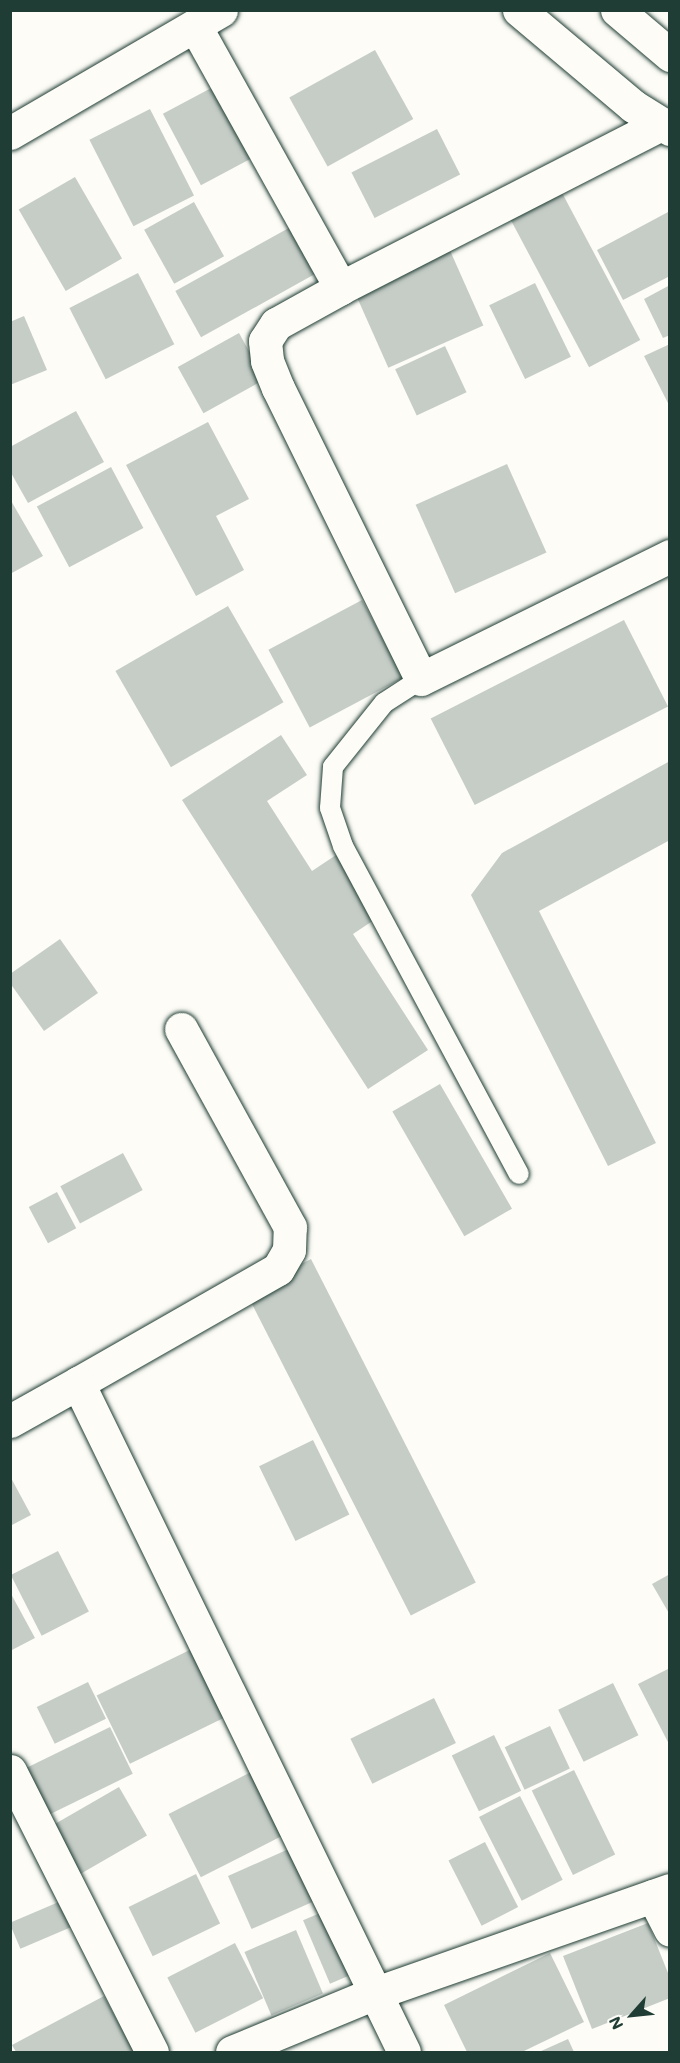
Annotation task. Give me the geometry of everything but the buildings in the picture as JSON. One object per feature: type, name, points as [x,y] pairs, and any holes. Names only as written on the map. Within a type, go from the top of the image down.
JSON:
[{"type":"street","points":[[519,10],[633,105],[665,126]]},
{"type":"street","points":[[617,10],[669,56]]},
{"type":"street","points":[[10,133],[208,18],[341,288]]},
{"type":"street","points":[[665,126],[341,288],[276,324],[265,341],[267,361],[421,679],[669,556]]},
{"type":"street","points":[[10,1421],[278,1269],[289,1250],[290,1227],[181,1029]]},
{"type":"street","points":[[78,1383],[373,1994],[404,2052]]},
{"type":"street","points":[[10,1771],[152,2052]]},
{"type":"street","points":[[232,2052],[373,1994],[661,1893],[669,1930]]},
{"type":"lane","points":[[421,679],[384,703],[333,767],[330,808],[343,846],[519,1174]]}]
